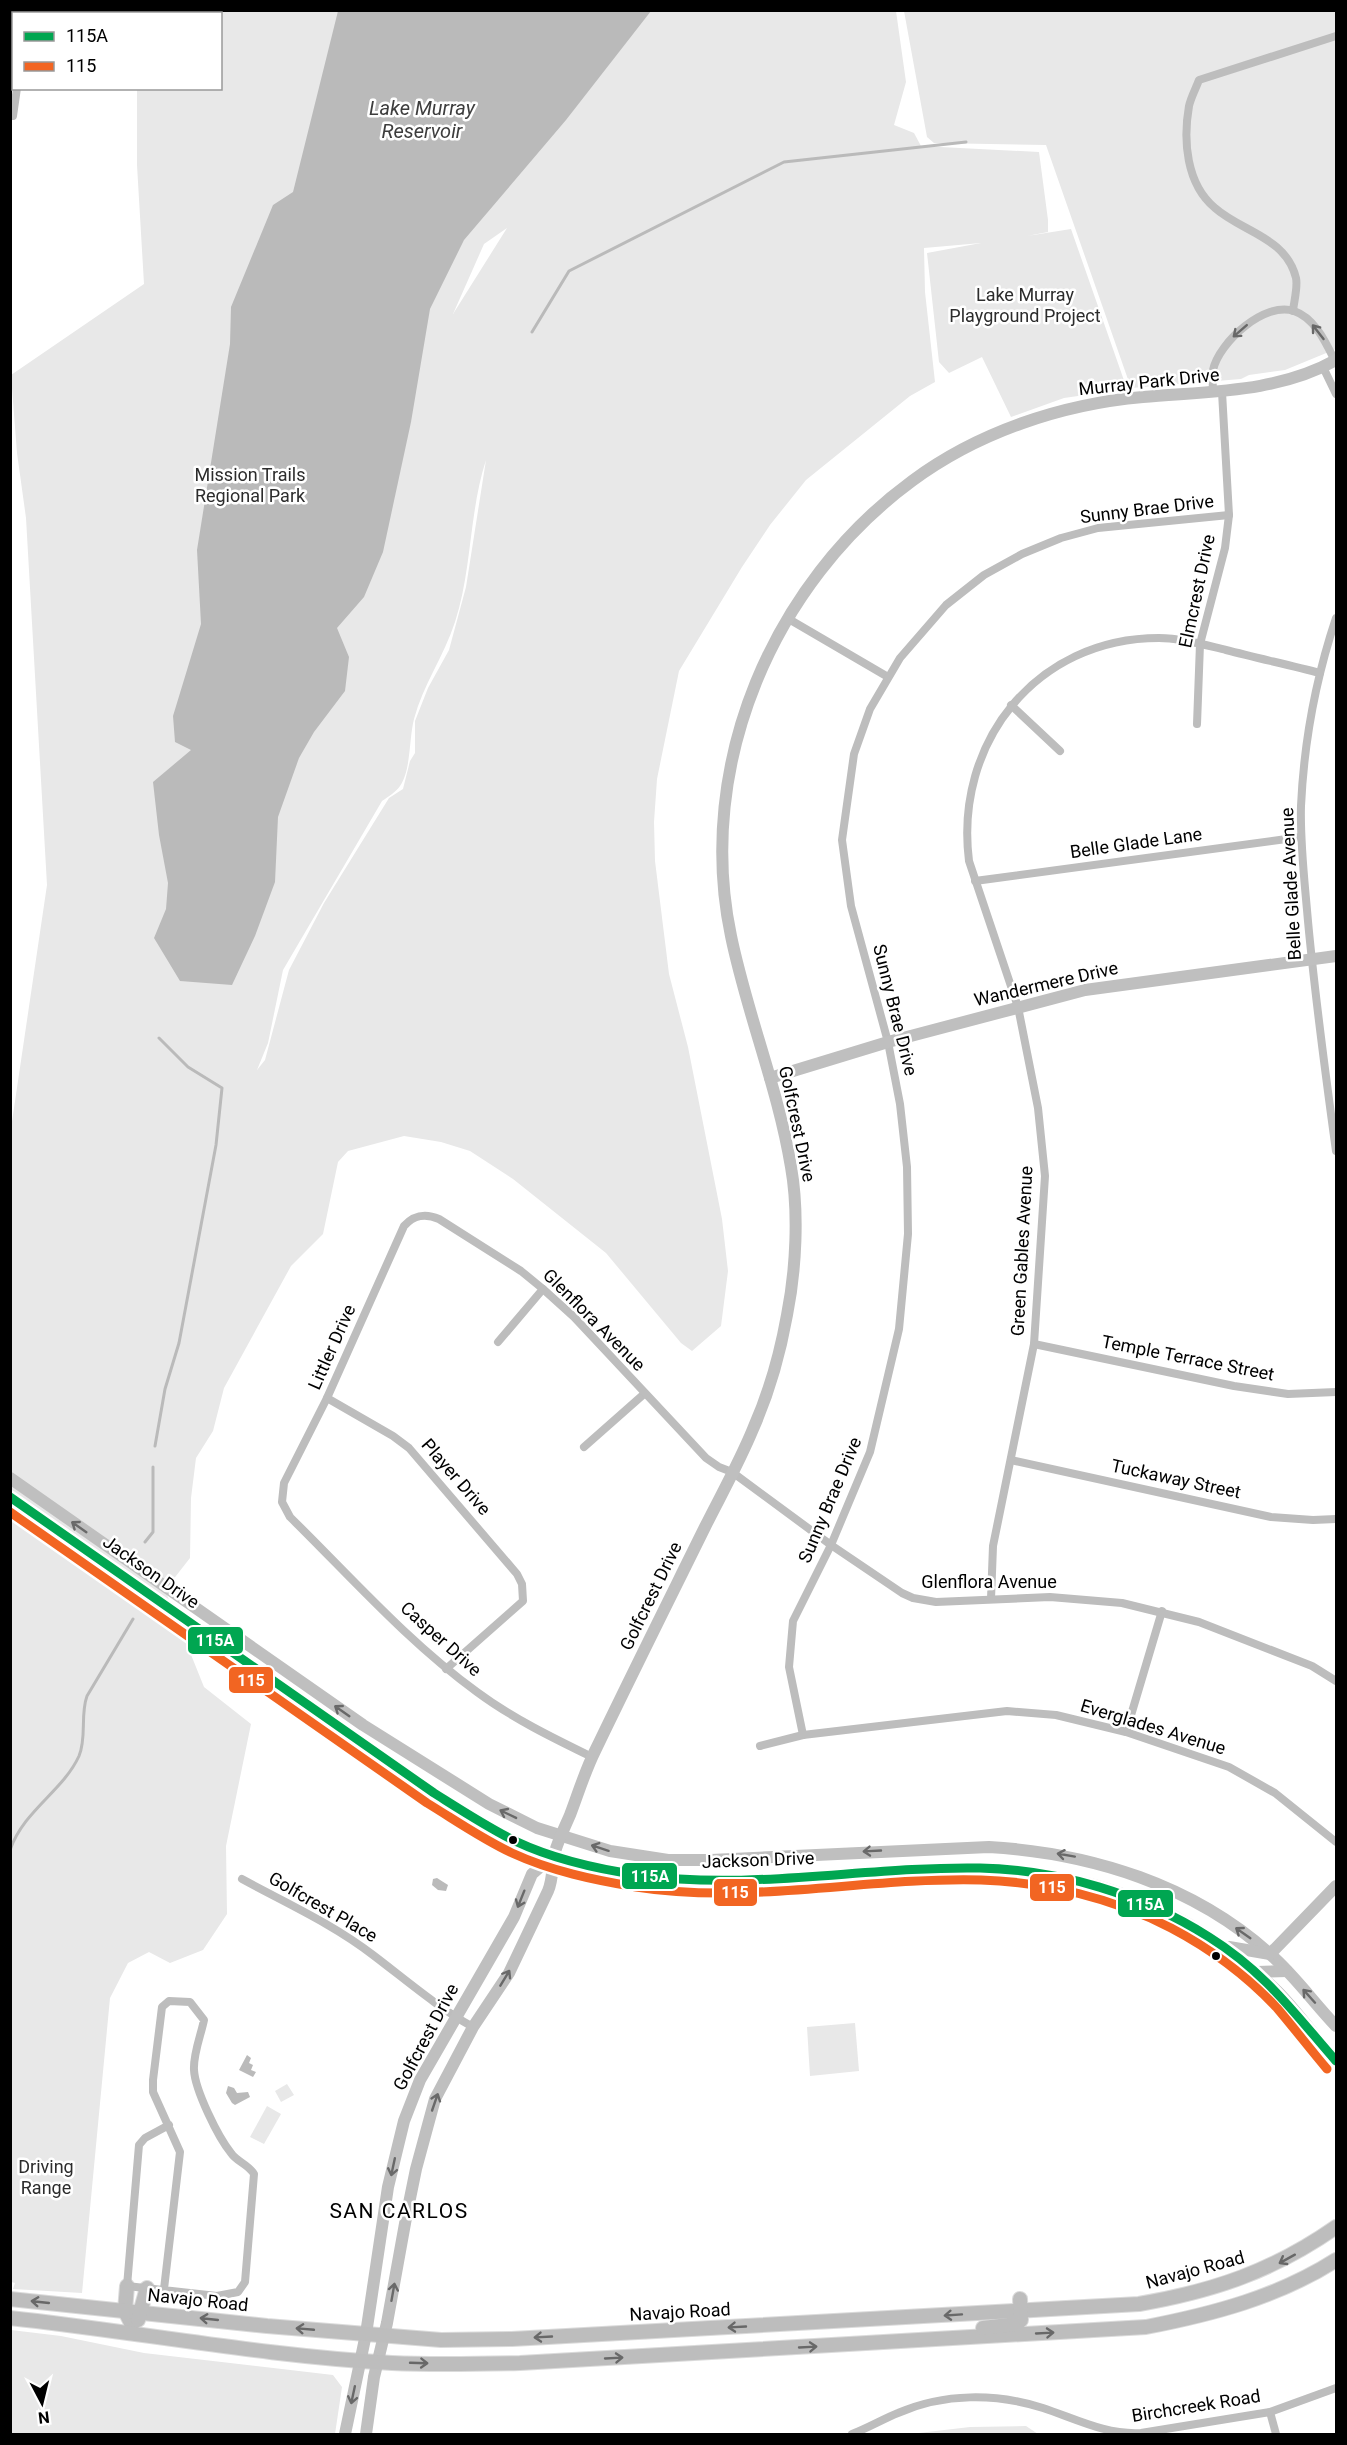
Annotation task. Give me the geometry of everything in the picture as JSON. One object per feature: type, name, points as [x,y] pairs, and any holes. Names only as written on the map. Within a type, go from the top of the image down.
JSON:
[{"type":"main road","name":"Murray Park Drive","points":[[787,618],[805,589],[856,528],[910,482],[945,459],[1006,429],[1071,408],[1139,397],[1218,393],[1273,384],[1323,367],[1336,360]]},
{"type":"main road","name":"Golfcrest Drive","points":[[366,2434],[377,2362],[416,2169],[435,2099],[473,2027],[508,1973],[548,1891],[554,1878],[554,1855],[592,1757],[753,1429],[778,1362],[789,1308],[794,1260],[794,1186],[791,1164],[770,1078],[730,935],[723,880],[722,833],[733,756],[751,692],[787,618]]},
{"type":"main road","name":"Wandermere Drive","points":[[770,1078],[888,1042],[1085,990],[1336,956]]},
{"type":"main road","name":"Jackson Drive","points":[[10,1478],[363,1725],[489,1804],[537,1828],[610,1851],[668,1860],[989,1847],[1072,1856],[1160,1885],[1203,1906],[1270,1954],[1336,2026]]},
{"type":"main road","name":"Jackson Drive","points":[[10,1497],[434,1793],[480,1822],[529,1847],[616,1873],[656,1879],[696,1881],[944,1869],[1017,1870],[1052,1874],[1110,1889],[1157,1907],[1193,1925],[1224,1946],[1257,1972],[1286,2001],[1336,2061]]},
{"type":"main road","name":"Golfcrest Drive","points":[[345,2434],[366,2334],[388,2187],[404,2121],[420,2080],[514,1917],[532,1874],[554,1855]]},
{"type":"main road","points":[[1224,1946],[1270,1954],[1336,1886]]},
{"type":"main road","points":[[1257,1972],[1287,1971]]},
{"type":"main road","name":"Navajo Road","points":[[10,2299],[384,2336],[441,2340],[512,2339],[988,2313],[1021,2305],[1139,2304],[1180,2297],[1244,2278],[1277,2264],[1336,2228]]},
{"type":"main road","points":[[13,2318],[272,2352],[377,2362],[520,2363],[1146,2327],[1180,2321],[1248,2302],[1292,2285],[1336,2260]]},
{"type":"main road","points":[[127,2286],[132,2312],[138,2319],[132,2325]]},
{"type":"main road","points":[[132,2312],[147,2288]]},
{"type":"main road","points":[[988,2313],[1005,2300]]},
{"type":"main road","points":[[887,2343],[917,2332],[1017,2324],[1021,2320],[1021,2305]]},
{"type":"main road","points":[[13,2318],[55,2316],[132,2325],[159,2337]]},
{"type":"street","points":[[1336,36],[1199,80],[1189,104],[1187,155],[1198,190],[1215,209],[1246,225],[1282,250],[1296,279],[1293,311],[1316,328],[1336,360]]},
{"type":"street","points":[[14,116],[17,90]]},
{"type":"street","name":"Elmcrest Drive","points":[[1197,724],[1200,644],[1225,548],[1229,515],[1214,369],[1226,345],[1237,331],[1262,316],[1293,311]]},
{"type":"street","points":[[1323,367],[1336,394]]},
{"type":"street","name":"Sunny Brae Drive","points":[[803,1735],[789,1667],[793,1621],[831,1545],[870,1452],[899,1329],[908,1234],[907,1167],[900,1104],[888,1042],[850,906],[842,840],[854,754],[870,709],[900,658],[946,605],[984,575],[1022,554],[1061,538],[1098,528],[1229,515]]},
{"type":"street","points":[[787,618],[888,677]]},
{"type":"street","name":"Belle Glade Avenue","points":[[1336,618],[1310,719],[1301,805],[1301,837],[1311,959],[1336,1150]]},
{"type":"street","name":"Green Gables Avenue","points":[[991,1599],[993,1546],[1034,1344],[1045,1176],[1038,1108],[1018,1006],[969,861],[966,837],[971,786],[978,763],[998,723],[1011,705],[1030,686],[1050,670],[1074,657],[1121,641],[1160,638],[1200,644],[1320,673]]},
{"type":"street","points":[[1011,705],[1060,751]]},
{"type":"street","name":"Belle Glade Lane","points":[[975,882],[1301,837]]},
{"type":"street","name":"Littler Drive","points":[[290,1517],[282,1502],[284,1483],[327,1398],[404,1226],[411,1218],[420,1215],[430,1215],[439,1219]]},
{"type":"street","name":"Glenflora Avenue","points":[[439,1219],[521,1271],[543,1289],[574,1317],[706,1458],[732,1472],[831,1545],[914,1598],[936,1602],[1050,1597],[1122,1603],[1162,1611],[1199,1622],[1312,1666],[1336,1680]]},
{"type":"street","points":[[498,1342],[543,1289]]},
{"type":"street","name":"Temple Terrace Street","points":[[1034,1344],[1234,1386],[1288,1394],[1336,1392]]},
{"type":"street","points":[[584,1447],[644,1394]]},
{"type":"street","name":"Player Drive","points":[[327,1398],[393,1436],[409,1448],[518,1574],[522,1584],[523,1601],[446,1669]]},
{"type":"street","name":"Tuckaway Street","points":[[1011,1460],[1271,1517],[1336,1519]]},
{"type":"street","name":"Casper Drive","points":[[290,1517],[446,1669],[498,1706],[545,1734],[592,1757]]},
{"type":"street","points":[[1126,1732],[1162,1611]]},
{"type":"street","name":"Everglades Avenue","points":[[760,1746],[803,1735],[1007,1711],[1056,1715],[1126,1732],[1229,1767],[1275,1793],[1336,1842]]},
{"type":"street","name":"Golfcrest Place","points":[[242,1879],[337,1930],[456,2018],[473,2027]]},
{"type":"street","points":[[164,2289],[180,2152],[169,2125],[153,2092],[153,2080],[162,2007],[169,2001],[190,2002],[204,2020],[194,2068],[197,2088],[225,2145],[234,2157],[249,2166],[254,2174],[244,2282],[238,2292],[217,2296],[127,2286],[139,2145],[145,2138],[169,2125]]},
{"type":"street","name":"Birchcreek Road","points":[[852,2434],[916,2406],[967,2397],[998,2398],[1029,2404],[1104,2430],[1124,2434],[1141,2433],[1270,2412],[1336,2388]]},
{"type":"street","points":[[1270,2412],[1276,2434]]},
{"type":"green space","points":[[104,11],[896,11],[906,82],[894,125],[914,133],[921,146],[1039,152],[1048,232],[1027,236],[1071,229],[1127,389],[1064,398],[1011,417],[982,357],[949,373],[939,362],[927,253],[981,243],[924,248],[925,292],[935,382],[910,396],[806,480],[770,525],[742,567],[679,671],[657,779],[654,822],[655,861],[669,974],[688,1047],[722,1219],[728,1271],[721,1326],[692,1351],[681,1343],[606,1253],[513,1179],[470,1151],[441,1142],[404,1136],[348,1151],[338,1162],[323,1234],[291,1266],[224,1388],[213,1431],[196,1458],[191,1498],[190,1558],[165,1590],[204,1687],[251,1724],[226,1846],[227,1914],[203,1950],[170,1963],[149,1952],[128,1963],[110,1998],[82,2293],[13,2289],[15,2283],[11,2282],[10,1135],[47,885],[26,518],[17,453],[11,375],[144,284],[137,165],[137,90],[222,90],[222,12]],"holes":[[[507,228],[453,314],[484,244]],[[486,460],[466,587],[449,650],[428,688],[415,721],[415,753],[410,761],[403,789],[389,798],[324,903],[289,970],[265,1060],[257,1070],[268,1043],[283,970],[382,801],[404,780],[412,727],[418,706],[450,635],[461,602],[476,500]]]},
{"type":"green space","points":[[904,11],[1336,11],[1336,349],[1285,370],[1249,375],[1241,379],[1131,388],[1046,145],[934,143],[927,137]]},
{"type":"green space","points":[[855,2023],[859,2071],[810,2076],[807,2027]]},
{"type":"green space","points":[[287,2084],[294,2095],[281,2102],[275,2091]]},
{"type":"green space","points":[[267,2106],[281,2114],[264,2144],[250,2137]]},
{"type":"green space","points":[[11,2330],[61,2336],[144,2353],[333,2375],[342,2387],[335,2434],[11,2434]]},
{"type":"green space","points":[[1026,2426],[1038,2434],[910,2434],[970,2427]]},
{"type":"water","name":"Lake Murray Reservoir","points":[[338,11],[651,11],[566,120],[464,240],[430,309],[411,422],[383,552],[364,597],[337,628],[349,657],[345,691],[314,732],[299,758],[278,817],[275,882],[255,936],[232,985],[180,981],[154,938],[166,909],[168,883],[159,835],[153,782],[191,750],[175,742],[173,716],[201,624],[197,550],[230,344],[231,307],[273,205],[293,192]]},
{"type":"water","points":[[437,1878],[448,1885],[446,1891],[438,1890],[432,1885],[433,1879]]},
{"type":"water","points":[[247,2055],[251,2058],[249,2063],[253,2065],[251,2070],[256,2072],[253,2077],[239,2070]]},
{"type":"water","points":[[228,2086],[234,2088],[237,2093],[248,2092],[250,2097],[235,2105],[226,2093]]},
{"type":"waterway","points":[[532,332],[569,271],[784,162],[966,142]]},
{"type":"waterway","points":[[155,1446],[165,1389],[179,1343],[216,1145],[222,1088],[188,1067],[159,1038]]},
{"type":"waterway","points":[[145,1542],[153,1532],[153,1467]]},
{"type":"waterway","points":[[10,1850],[24,1823],[63,1780],[79,1756],[83,1741],[87,1696],[133,1619]]},
{"type":"transit line","name":"115A","points":[[10,1497],[434,1793],[515,1841],[560,1858],[591,1866],[639,1875],[681,1879],[766,1879],[937,1868],[1010,1870],[1070,1879],[1156,1908],[1229,1950],[1278,1994],[1336,2061]]},
{"type":"transit line","name":"115","points":[[10,1512],[427,1803],[512,1853],[557,1870],[589,1878],[679,1892],[765,1892],[895,1882],[981,1880],[1030,1884],[1103,1900],[1171,1928],[1240,1974],[1277,2008],[1327,2069]]},
{"type":"district","name":"SAN CARLOS","points":[[399,2211]]},
{"type":"park label","name":"Lake Murray Playground Project","points":[[1025,305]]},
{"type":"park label","name":"Mission Trails Regional Park","points":[[250,485]]},
{"type":"park label","name":"Driving Range","points":[[46,2177]]}]
